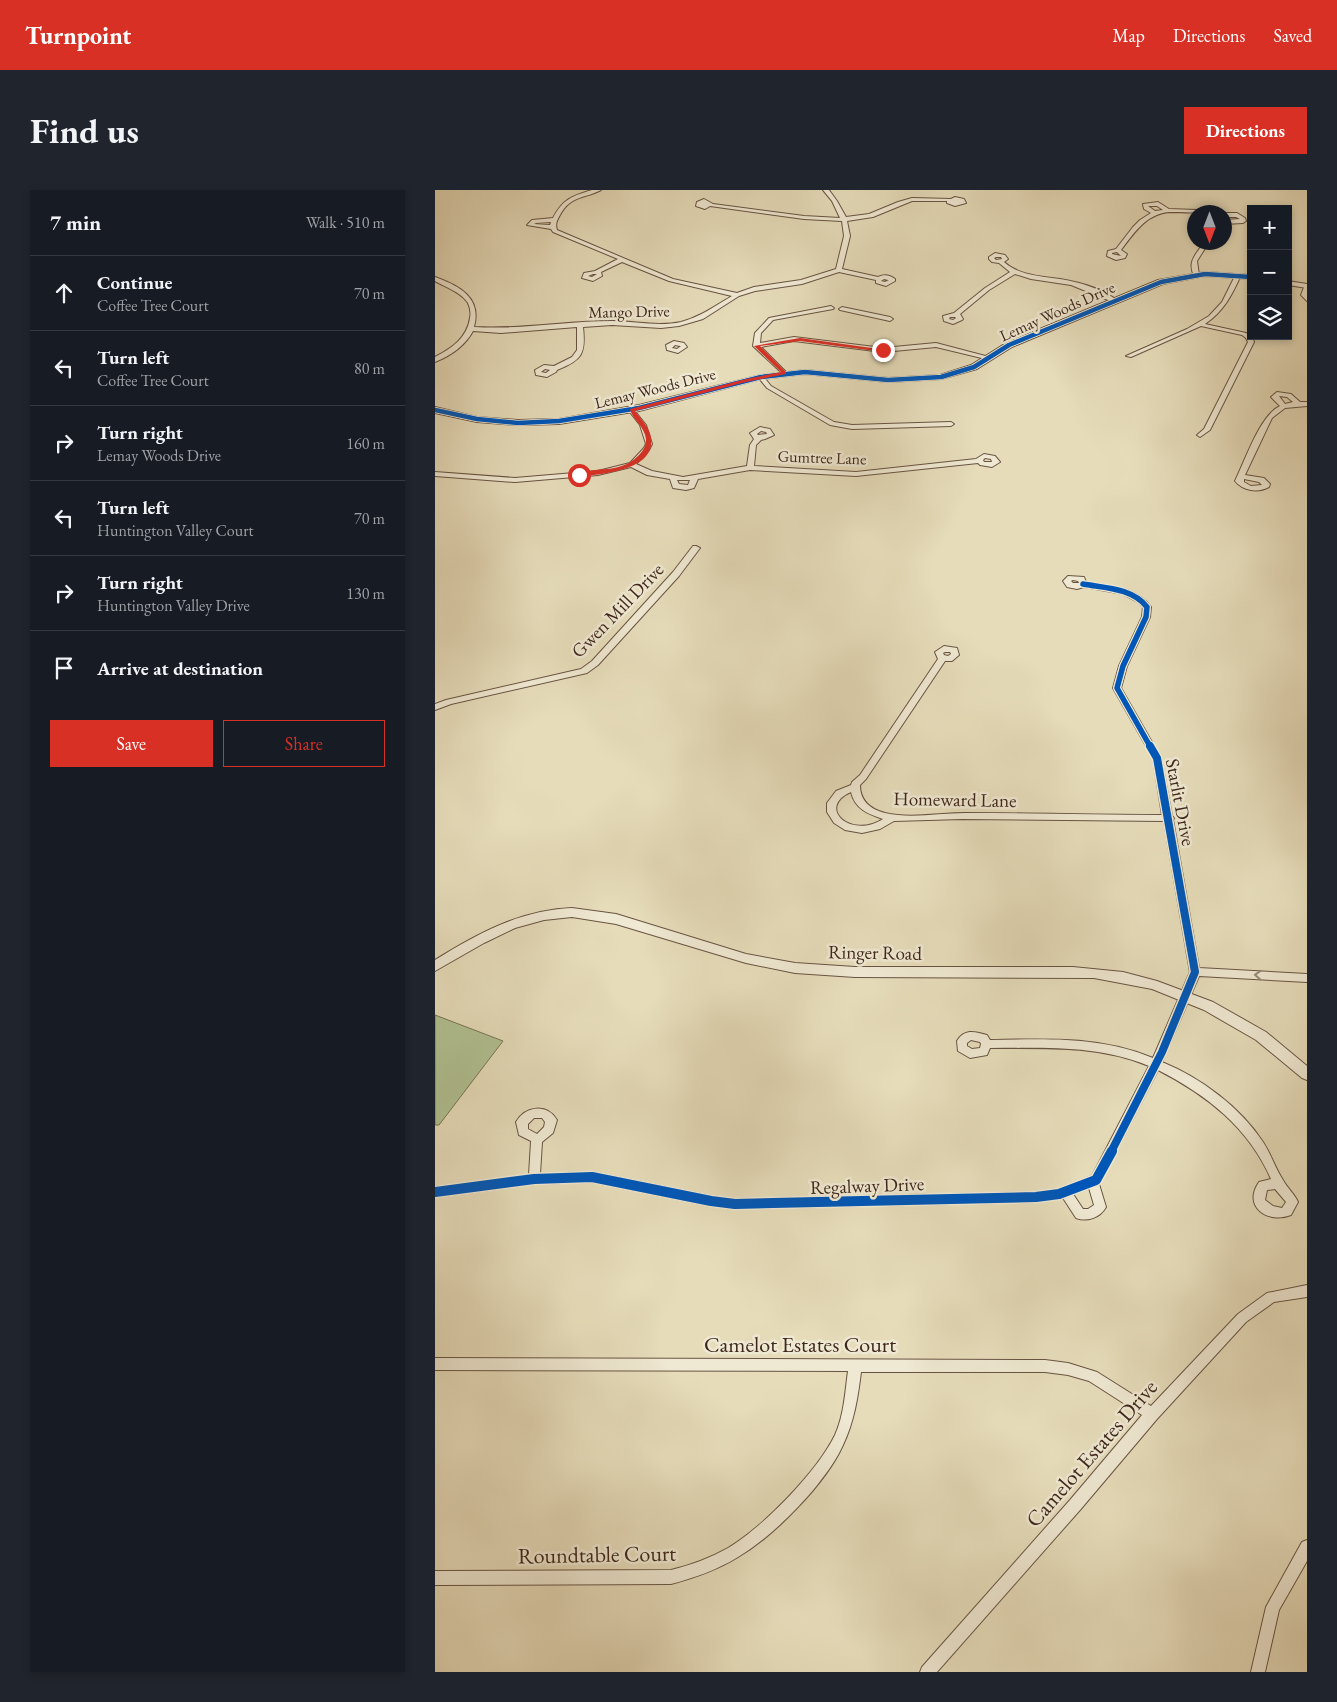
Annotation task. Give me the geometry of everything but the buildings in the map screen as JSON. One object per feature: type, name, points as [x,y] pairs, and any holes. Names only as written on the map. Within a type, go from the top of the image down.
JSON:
[{"type":"street","points":[[825,190],[837,205],[843,219],[847,242],[839,270],[879,279]]},
{"type":"street","points":[[593,191],[569,199],[562,205],[553,224],[555,231],[671,280],[737,295]]},
{"type":"street","points":[[711,205],[811,219],[843,219],[876,214],[909,201],[950,200]]},
{"type":"street","points":[[1154,213],[1146,208],[1145,205],[1158,204],[1168,211]]},
{"type":"street","points":[[1118,250],[1144,217],[1168,211],[1187,212]]},
{"type":"street","points":[[1232,215],[1237,215],[1243,221],[1232,222]]},
{"type":"street","points":[[1197,275],[1193,266],[1193,260],[1201,250]]},
{"type":"street","points":[[597,272],[621,260]]},
{"type":"street","points":[[1001,262],[1006,268],[1014,272],[1066,281],[1095,290],[1115,300]]},
{"type":"street","name":"Mango Drive","points":[[471,330],[501,331],[612,323],[671,324],[701,318],[737,295],[763,287],[802,282],[839,270]]},
{"type":"street","points":[[955,315],[987,289],[1014,272]]},
{"type":"street","name":"Lemay Woods Drive","points":[[435,410],[486,421],[526,423],[582,420],[632,411],[761,377],[785,373],[823,372],[881,380],[915,380],[959,373],[974,367],[1009,346],[1161,282],[1197,275],[1247,276]]},
{"type":"street","points":[[1129,356],[1199,324],[1223,306],[1239,275]]},
{"type":"street","points":[[435,360],[460,345],[471,330],[474,312],[469,300],[436,280]]},
{"type":"street","points":[[1292,284],[1307,287],[1304,295],[1307,299]]},
{"type":"street","points":[[756,346],[758,333],[771,319],[831,308],[833,305],[839,304],[843,306],[843,309],[890,318]]},
{"type":"street","points":[[671,324],[675,343]]},
{"type":"street","points":[[1199,324],[1244,334],[1249,337],[1251,342],[1208,428],[1200,435]]},
{"type":"street","points":[[553,369],[571,362],[580,354],[582,344],[580,326]]},
{"type":"street","points":[[756,346],[794,339],[883,350],[936,345],[990,358]]},
{"type":"street","points":[[756,346],[785,373]]},
{"type":"street","points":[[761,377],[769,387],[833,424],[852,427],[951,424]]},
{"type":"street","points":[[1283,406],[1274,397],[1277,394],[1289,395],[1298,404]]},
{"type":"street","points":[[1241,476],[1271,413],[1283,406],[1307,404]]},
{"type":"street","points":[[435,474],[515,480],[579,475],[615,470],[633,465],[647,449],[649,438],[643,425],[632,411]]},
{"type":"street","points":[[750,468],[753,446],[759,438]]},
{"type":"street","name":"Gumtree Lane","points":[[633,465],[650,473],[673,478],[675,486],[682,488],[691,486],[695,478],[750,468],[856,474],[979,461]]},
{"type":"street","name":"Gwen Mill Drive","points":[[435,707],[456,700],[578,673],[588,668],[676,574],[696,548]]},
{"type":"street","name":"Starlit Drive","points":[[1083,584],[1126,593],[1146,605],[1147,617],[1123,666],[1117,688],[1157,758],[1195,972]]},
{"type":"street","points":[[893,817],[885,825],[864,831],[852,830],[834,819],[831,813],[832,804],[842,790],[855,787],[943,658]]},
{"type":"street","name":"Homeward Lane","points":[[855,787],[856,798],[860,804],[875,814],[893,817],[1169,818]]},
{"type":"street","name":"Ringer Road","points":[[435,966],[474,942],[525,920],[549,914],[579,912],[635,924],[780,966],[851,971],[1095,974],[1136,981],[1186,996],[1238,1022],[1272,1044],[1307,1074]]},
{"type":"street","points":[[1066,1192],[1071,1202],[1081,1214],[1090,1214],[1100,1207],[1092,1181],[1096,1180],[1156,1064],[1195,972],[1307,978]]},
{"type":"street","points":[[987,1044],[1095,1046],[1156,1064],[1198,1086],[1224,1107],[1255,1140],[1272,1167],[1278,1183]]},
{"type":"street","points":[[534,1179],[537,1139]]},
{"type":"street","name":"Regalway Drive","points":[[435,1192],[534,1179],[592,1177],[735,1204],[1036,1197],[1066,1192],[1092,1181]]},
{"type":"street","name":"Camelot Estates Drive","points":[[927,1672],[1075,1505],[1152,1414],[1242,1318],[1271,1297],[1307,1291]]},
{"type":"street","name":"Camelot Estates Court","points":[[435,1364],[1045,1366],[1068,1369],[1092,1376],[1152,1414]]},
{"type":"street","name":"Roundtable Court","points":[[435,1578],[671,1577],[697,1570],[733,1553],[800,1494],[825,1466],[839,1440],[848,1414],[855,1365]]},
{"type":"street","points":[[1258,1672],[1273,1607],[1307,1547]]},
{"type":"green space","points":[[435,1015],[503,1041],[439,1125],[435,1125]]},
{"type":"cycle path","points":[[435,410],[477,419],[518,423],[559,421],[639,408],[761,377],[805,372],[888,380],[941,377],[974,367],[1009,345],[1161,282],[1205,274],[1247,277]]},
{"type":"cycle path","points":[[435,1192],[534,1179],[592,1177],[711,1201],[735,1204],[762,1204],[1036,1197],[1059,1194],[1096,1180],[1162,1052],[1195,972],[1157,758],[1117,688],[1123,666],[1146,617],[1147,607],[1141,600],[1126,593],[1083,584]]},
{"type":"route","points":[[579,475],[615,470],[633,465],[643,454],[649,444],[649,438],[643,425],[632,411],[774,374],[785,373],[756,346],[800,339],[883,350]]}]
